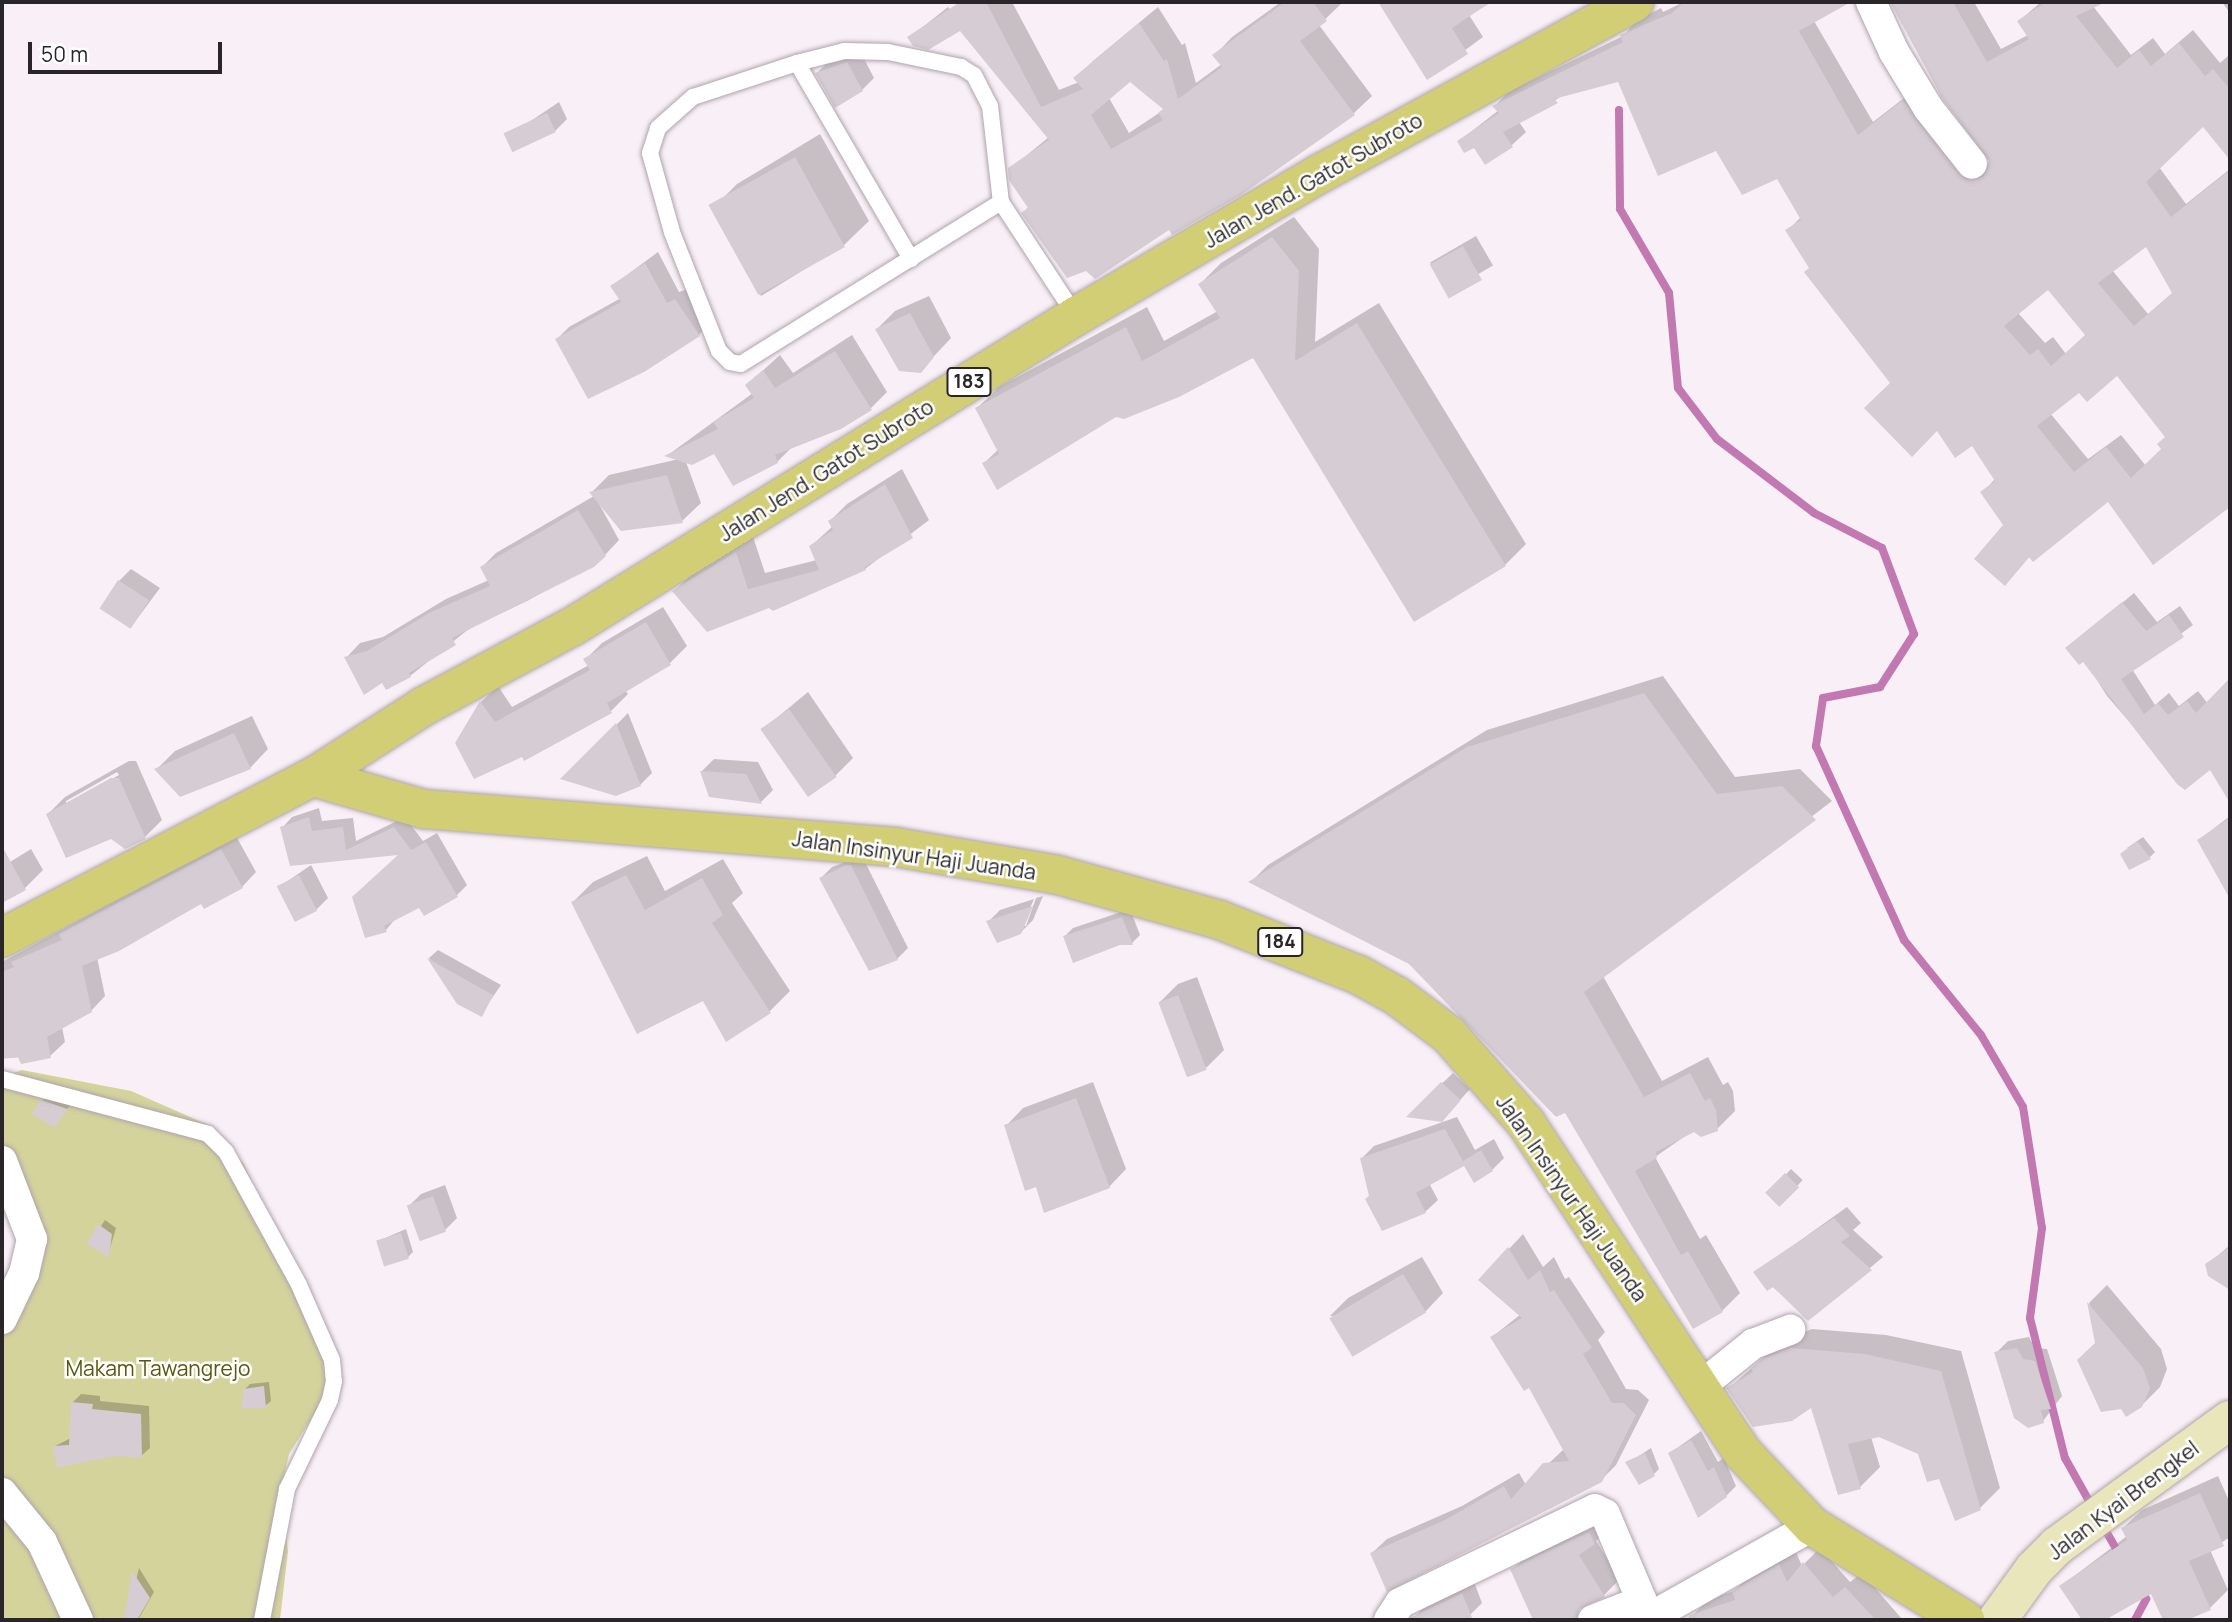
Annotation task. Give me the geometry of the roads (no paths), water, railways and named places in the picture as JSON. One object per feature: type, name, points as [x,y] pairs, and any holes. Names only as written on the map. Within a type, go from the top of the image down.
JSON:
[{"type":"main road","name":"Jalan Jend. Gatot Subroto","points":[[2,938],[313,777],[424,706],[575,625],[1076,316],[1321,173],[1634,2]]},
{"type":"main road","name":"Jalan Insinyur Haji Juanda","points":[[313,777],[437,810],[882,846],[1045,872],[1220,920],[1359,975],[1397,996],[1441,1029],[1526,1123],[1615,1254],[1697,1389],[1743,1453],[1812,1526],[1965,1620]]},
{"type":"main road","name":"Jalan Kyai Brengkel","points":[[1997,1620],[2034,1569],[2098,1516],[2230,1420]]},
{"type":"street","points":[[1871,2],[1894,52],[1928,108],[1972,164]]},
{"type":"street","points":[[2,1161],[31,1226],[32,1239],[26,1266],[2,1319]]},
{"type":"street","points":[[1697,1389],[1753,1344],[1790,1330]]},
{"type":"street","points":[[2,1493],[42,1542],[78,1620]]},
{"type":"street","points":[[1389,1620],[1400,1603],[1595,1509],[1605,1514],[1646,1613]]},
{"type":"street","points":[[1593,1620],[1646,1613],[1812,1526]]},
{"type":"lane","points":[[1001,202],[748,363],[730,362],[719,351],[672,232],[650,153],[652,142],[668,116],[693,97],[797,63],[844,51],[888,52],[967,70],[981,87],[992,115],[1001,202],[1076,316]]},
{"type":"lane","points":[[797,63],[911,259]]},
{"type":"lane","points":[[2,1079],[208,1134],[226,1152],[299,1285],[332,1360],[334,1381],[330,1400],[287,1489],[262,1620]]},
{"type":"waterway","points":[[1619,110],[1620,209],[1669,293],[1678,388],[1717,439],[1814,513],[1882,548],[1914,634],[1880,687],[1823,698],[1816,746],[1904,940],[1981,1035],[2023,1107],[2042,1228],[2030,1318],[2065,1458],[2093,1508]]},
{"type":"waterway","points":[[2103,1526],[2121,1557]]},
{"type":"waterway","points":[[2135,1620],[2146,1599],[2140,1589]]},
{"type":"park label","name":"Makam Tawangrejo","points":[[158,1368]]}]
